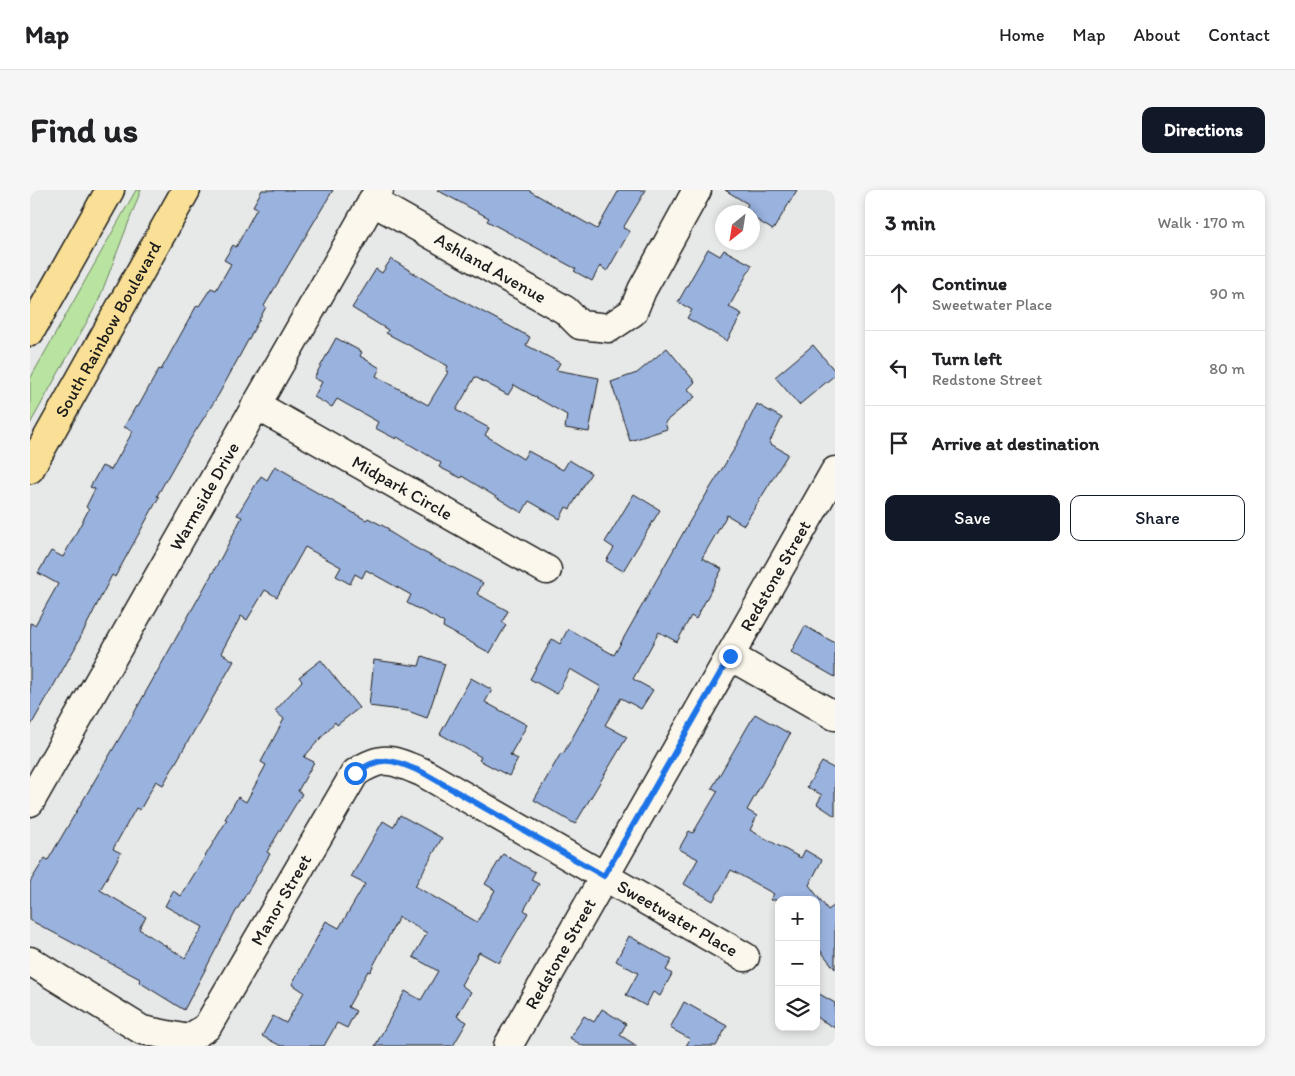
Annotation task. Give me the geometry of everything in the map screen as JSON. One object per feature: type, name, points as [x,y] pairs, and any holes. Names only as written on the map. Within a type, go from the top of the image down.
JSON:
[{"type":"main road","points":[[30,332],[110,190]]},
{"type":"main road","name":"South Rainbow Boulevard","points":[[30,469],[186,190]]},
{"type":"street","name":"Ashland Avenue","points":[[376,196],[565,310],[580,325],[609,328],[633,312],[642,290],[697,190]]},
{"type":"street","name":"Warmside Drive","points":[[30,802],[376,196]]},
{"type":"street","name":"Midpark Circle","points":[[256,405],[547,570]]},
{"type":"street","name":"Redstone Street","points":[[508,1046],[835,471]]},
{"type":"street","points":[[730,656],[835,716]]},
{"type":"street","name":"Sweetwater Place","points":[[372,762],[396,761],[422,772],[744,957]]},
{"type":"street","name":"Manor Street","points":[[30,961],[142,1030],[188,1039],[207,1027],[355,773],[372,762]]},
{"type":"green space","points":[[136,190],[141,190],[98,302],[30,424],[30,379]]},
{"type":"building","points":[[262,190],[333,190],[264,306],[266,307],[219,394],[179,457],[115,577],[112,575],[75,648],[30,727],[30,623],[35,625],[58,584],[38,573],[51,551],[63,557],[89,509],[86,507],[95,489],[90,487],[102,466],[111,470],[133,431],[124,427],[136,406],[138,407],[159,369],[161,370],[197,305],[199,306],[211,288],[216,290],[231,264],[224,260],[233,245],[236,247],[257,208],[253,206]]},
{"type":"building","points":[[437,190],[528,190],[597,229],[619,190],[646,190],[623,228],[630,231],[607,271],[600,266],[592,281],[574,271],[576,269],[487,221],[489,218]]},
{"type":"building","points":[[725,190],[797,190],[773,230],[760,222],[760,205],[748,204]]},
{"type":"building","points":[[708,249],[720,256],[724,250],[752,265],[729,307],[742,314],[727,341],[687,318],[692,310],[678,302]]},
{"type":"building","points":[[391,259],[438,288],[530,337],[526,345],[560,363],[556,370],[599,378],[589,432],[565,428],[567,415],[514,385],[508,395],[475,377],[456,410],[489,428],[485,435],[523,459],[528,451],[563,470],[569,460],[591,473],[570,509],[566,507],[560,519],[529,501],[522,513],[462,476],[461,478],[439,467],[441,463],[397,437],[396,439],[375,428],[378,422],[337,399],[332,407],[314,397],[322,382],[314,378],[336,338],[362,352],[360,356],[380,368],[376,376],[428,405],[448,372],[446,371],[448,366],[386,333],[388,330],[352,308],[376,269],[382,273]]},
{"type":"building","points":[[813,345],[835,371],[835,375],[799,405],[775,377]]},
{"type":"building","points":[[667,348],[695,382],[688,389],[695,397],[665,422],[667,429],[630,441],[611,382],[637,373]]},
{"type":"building","points":[[757,404],[782,418],[769,443],[788,454],[744,525],[727,515],[702,558],[722,569],[696,619],[691,616],[677,642],[659,632],[633,679],[653,690],[641,709],[621,698],[605,725],[627,737],[575,824],[534,800],[601,687],[570,669],[557,694],[530,679],[552,639],[560,644],[568,629],[614,655],[691,519],[735,448]]},
{"type":"building","points":[[275,466],[294,477],[293,479],[366,520],[368,518],[389,529],[388,531],[414,547],[483,583],[477,594],[508,611],[502,622],[506,625],[490,653],[443,627],[444,623],[436,618],[407,603],[411,595],[366,570],[362,578],[355,574],[350,584],[336,576],[341,567],[305,547],[277,597],[265,590],[247,620],[241,616],[221,653],[234,661],[163,785],[156,781],[140,810],[136,808],[113,849],[121,853],[100,890],[146,917],[139,929],[185,958],[203,927],[165,906],[173,891],[181,896],[227,820],[225,819],[238,797],[246,802],[266,765],[261,762],[284,719],[275,711],[302,681],[299,677],[321,660],[359,708],[337,725],[335,722],[304,757],[314,762],[298,791],[302,794],[267,852],[270,854],[235,913],[184,1010],[139,982],[140,979],[30,920],[30,882],[45,858],[48,860],[129,722],[222,556],[242,517],[237,515],[261,476],[267,480]]},
{"type":"building","points":[[634,494],[660,510],[623,571],[606,561],[614,548],[605,542]]},
{"type":"building","points":[[805,626],[835,643],[835,677],[791,652]]},
{"type":"building","points":[[422,656],[445,664],[427,718],[408,711],[369,706],[374,660],[419,666]]},
{"type":"building","points":[[471,678],[492,690],[485,702],[527,725],[510,755],[518,759],[509,776],[479,760],[481,757],[440,734]]},
{"type":"building","points":[[755,714],[790,734],[747,810],[757,816],[750,830],[801,858],[805,850],[822,860],[809,885],[817,896],[775,896],[775,900],[770,900],[774,894],[731,870],[713,901],[684,884],[698,859],[679,849],[689,831],[693,833],[718,791],[712,788]]},
{"type":"building","points":[[822,762],[835,769],[835,816],[817,804],[822,795],[807,787]]},
{"type":"building","points":[[400,815],[442,838],[415,886],[477,922],[495,890],[485,884],[503,854],[535,872],[531,880],[539,884],[524,910],[528,913],[499,963],[479,952],[461,985],[471,992],[457,1016],[467,1022],[453,1046],[375,1046],[405,991],[421,1000],[438,971],[413,957],[427,933],[399,917],[370,972],[368,971],[348,1007],[356,1011],[347,1028],[337,1023],[324,1046],[281,1046],[262,1036],[273,1016],[286,1023],[304,992],[292,984],[326,921],[339,928],[365,884],[351,877],[383,821],[393,827]]},
{"type":"building","points":[[820,899],[828,910],[835,905],[835,969],[820,950]]},
{"type":"building","points":[[629,936],[672,960],[666,970],[672,974],[660,996],[653,992],[646,1006],[626,995],[638,973],[616,961]]},
{"type":"building","points":[[820,994],[835,1003],[835,1028],[820,1019]]},
{"type":"building","points":[[684,1002],[727,1026],[716,1046],[686,1046],[690,1039],[670,1028]]},
{"type":"building","points":[[602,1009],[626,1024],[620,1035],[637,1046],[583,1046],[570,1038],[584,1016],[594,1022]]},
{"type":"route","points":[[355,773],[372,762],[396,761],[422,772],[604,876],[730,656]]}]
